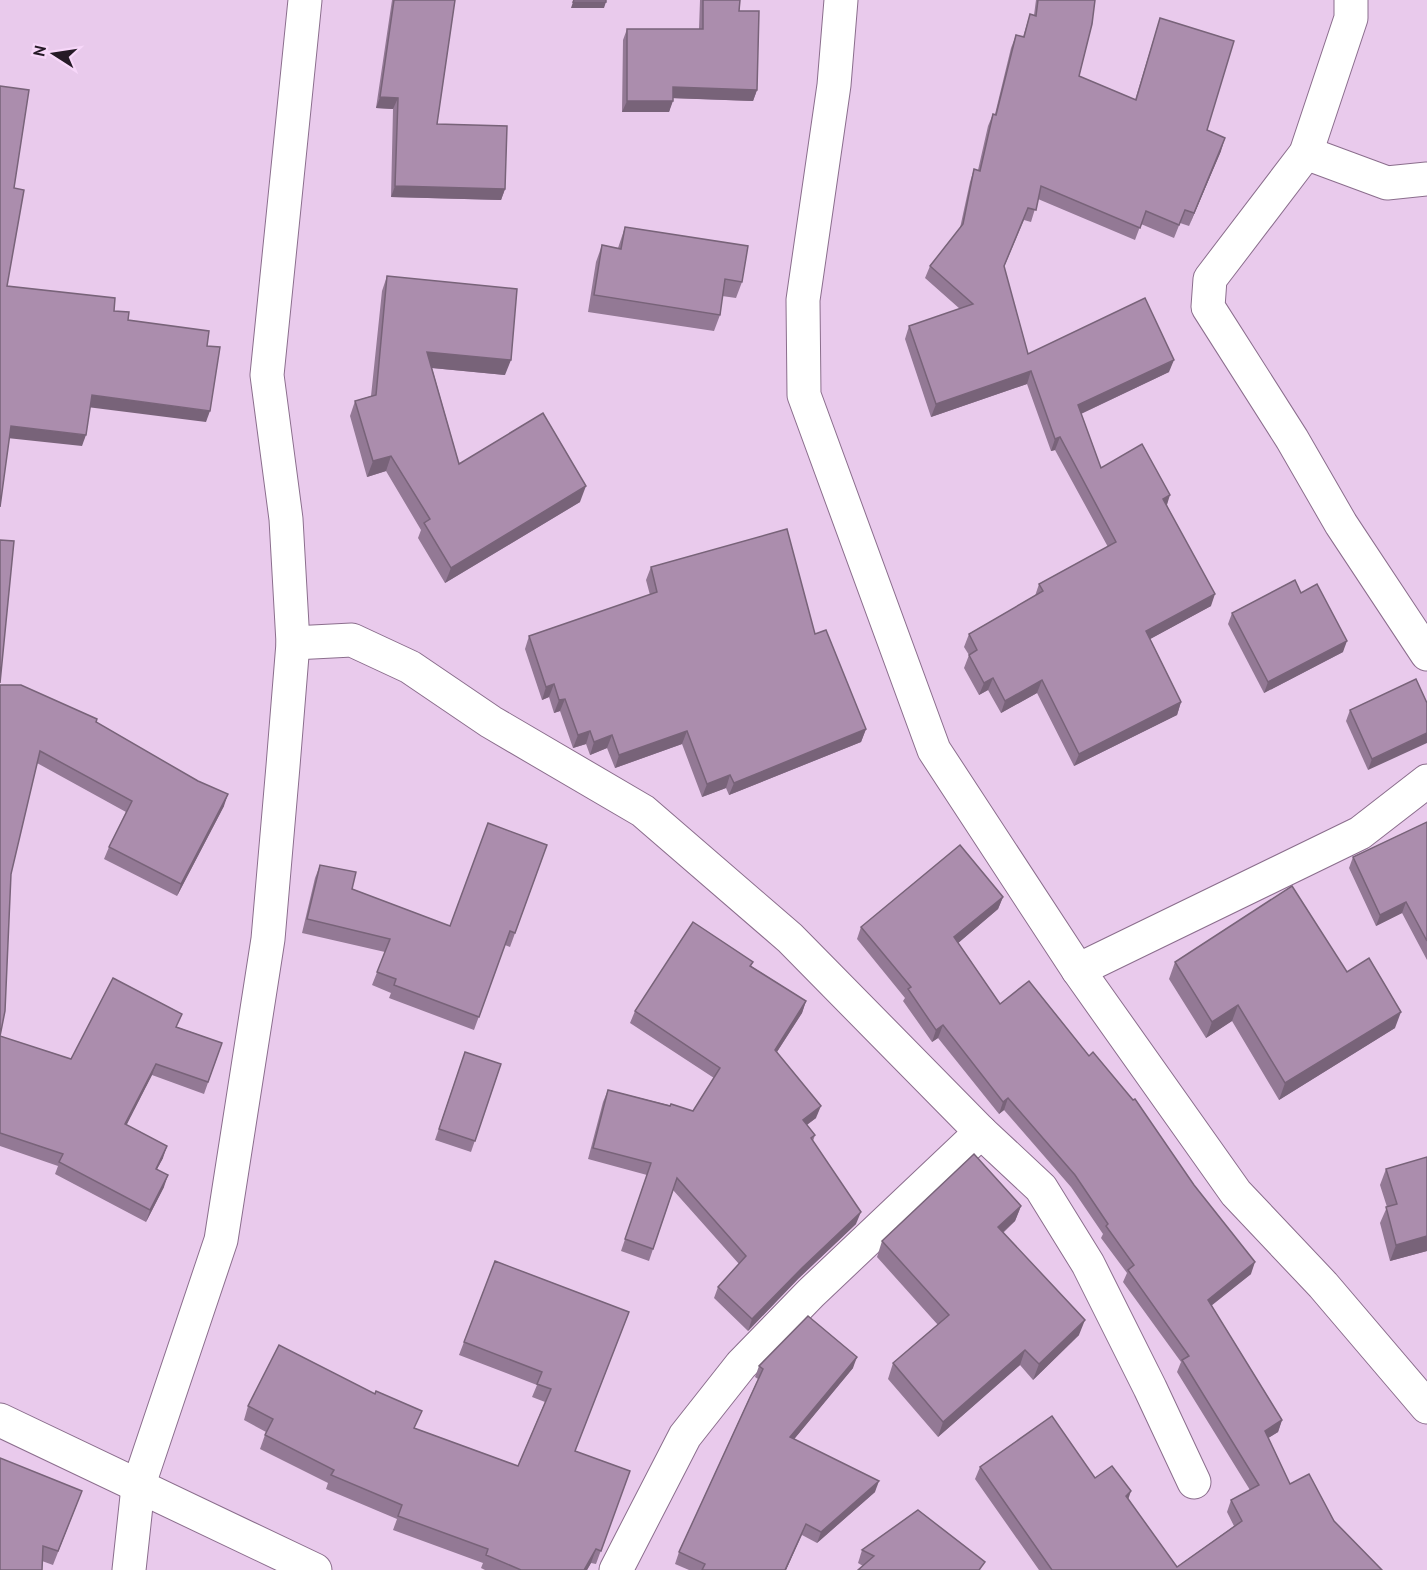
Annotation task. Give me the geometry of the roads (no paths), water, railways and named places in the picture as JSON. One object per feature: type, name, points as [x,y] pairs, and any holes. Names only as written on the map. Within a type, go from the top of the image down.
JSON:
[{"type":"street","points":[[129,1570],[138,1487],[221,1240],[268,939],[284,766],[292,644],[286,519],[267,375],[305,0]]},
{"type":"street","points":[[841,0],[834,86],[803,300],[804,395],[934,750],[1078,970],[1236,1193],[1323,1285],[1427,1407]]},
{"type":"street","points":[[1351,0],[1351,18],[1306,153],[1210,279],[1208,307],[1292,439],[1341,524],[1427,654]]},
{"type":"street","points":[[1306,153],[1387,183],[1427,179]]},
{"type":"street","points":[[292,644],[352,640],[410,667],[491,722],[643,811],[790,938],[981,1132],[1041,1188],[1088,1264],[1194,1482]]},
{"type":"street","points":[[1078,970],[1360,833],[1427,781]]},
{"type":"street","points":[[616,1570],[685,1436],[741,1365],[811,1293],[981,1132]]},
{"type":"street","points":[[0,1420],[315,1570]]}]
